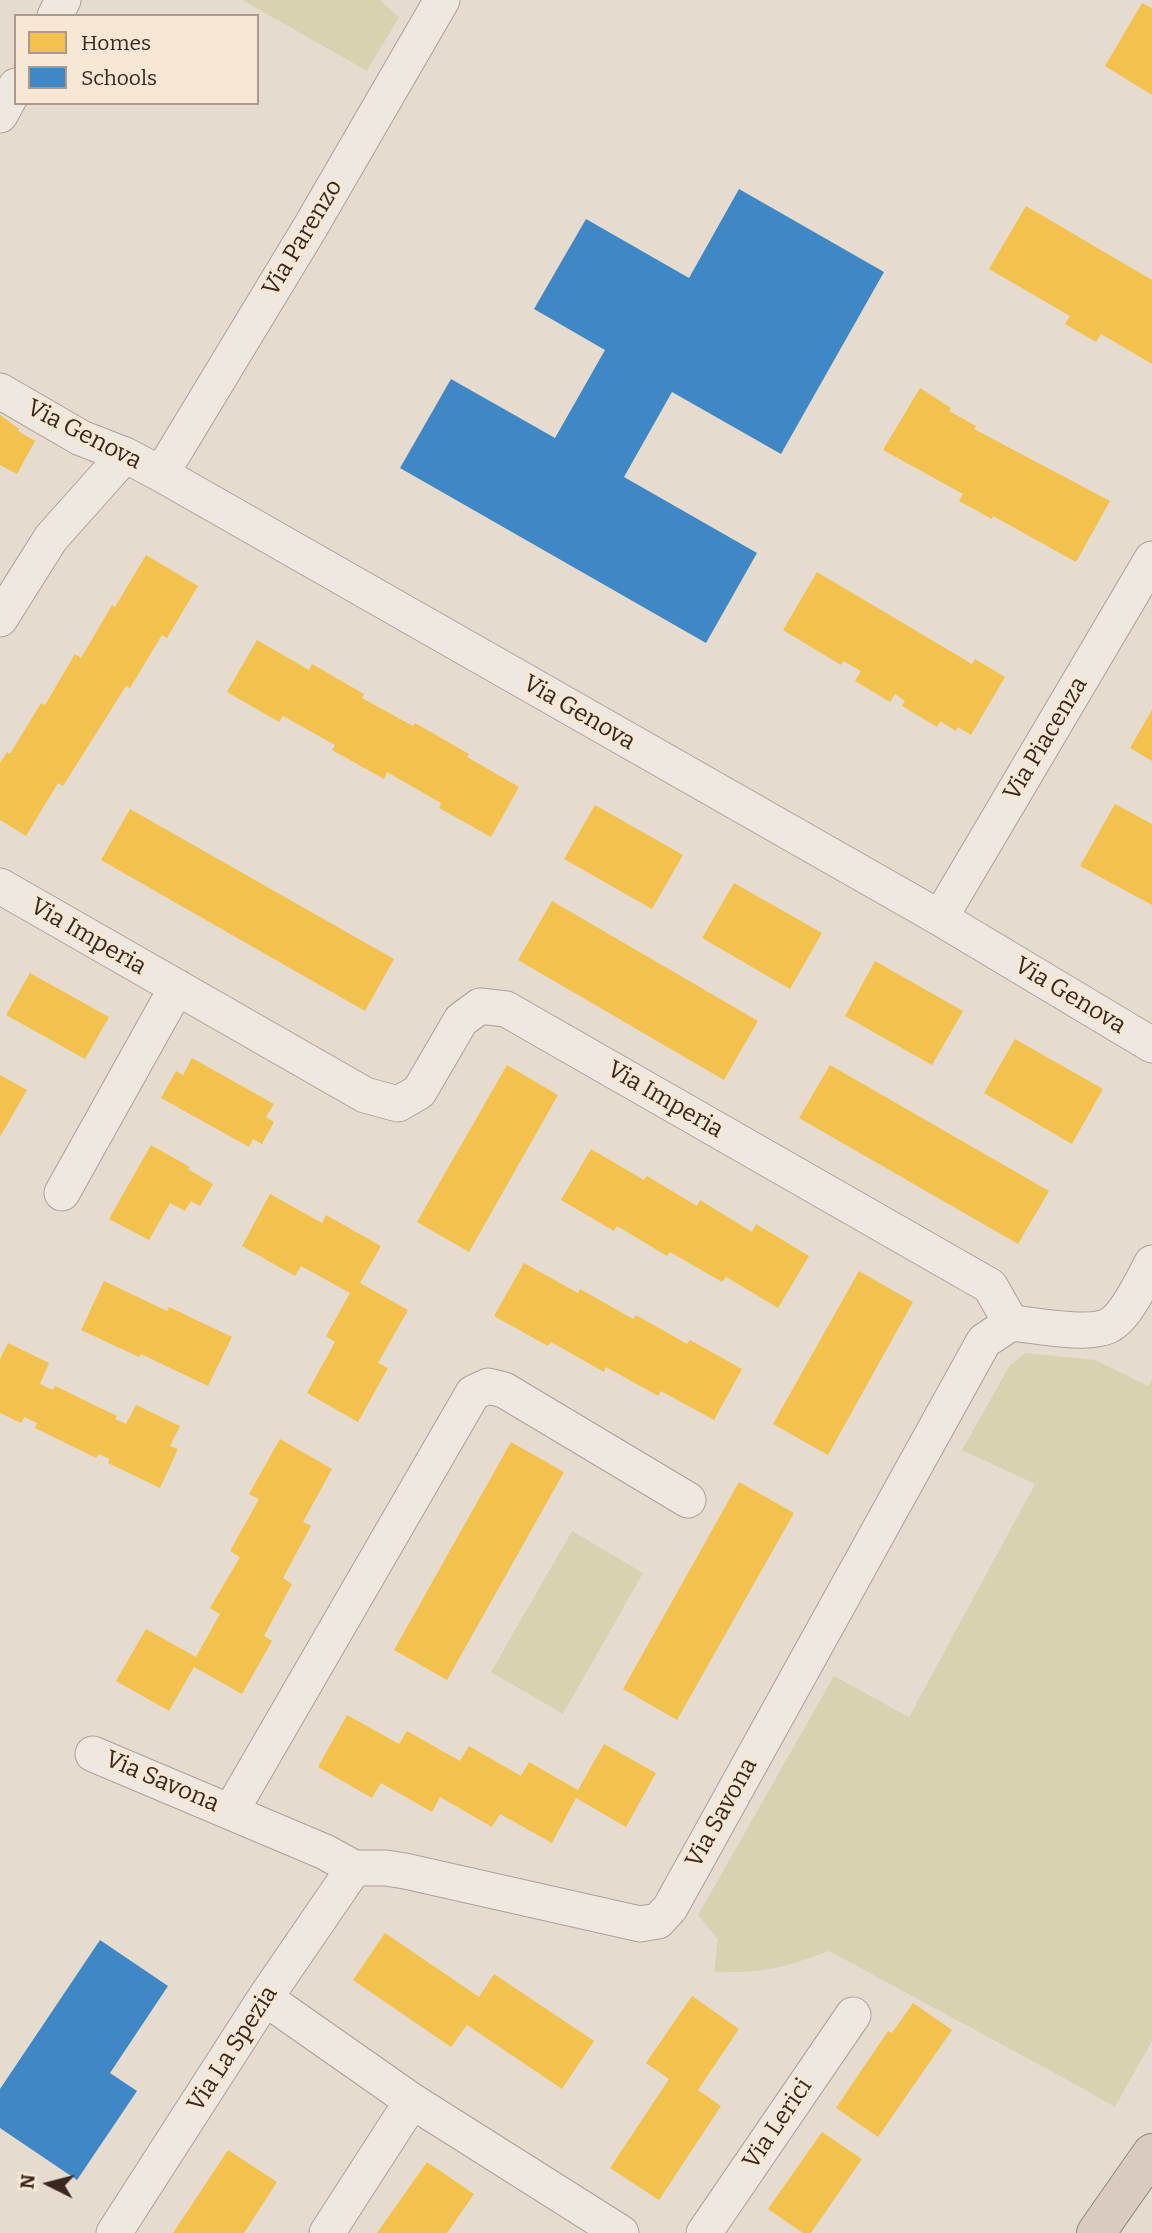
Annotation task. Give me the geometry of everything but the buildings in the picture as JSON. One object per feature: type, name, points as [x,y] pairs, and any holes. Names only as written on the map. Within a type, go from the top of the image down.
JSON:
[{"type":"highway","points":[[1096,2233],[1152,2152]]},
{"type":"street","name":"Via Parenzo","points":[[161,474],[311,226],[442,0]]},
{"type":"street","points":[[0,115],[14,90]]},
{"type":"street","name":"Via Genova","points":[[0,391],[80,438],[125,455],[161,474],[940,918],[1152,1045]]},
{"type":"street","points":[[0,619],[51,538],[125,455]]},
{"type":"street","name":"Via Piacenza","points":[[940,918],[1152,559]]},
{"type":"street","name":"Via Imperia","points":[[0,886],[365,1096],[398,1104],[419,1092],[461,1020],[480,1006],[506,1009],[990,1286],[1011,1323]]},
{"type":"street","points":[[62,1193],[177,987]]},
{"type":"street","points":[[1011,1323],[1090,1330],[1113,1324],[1131,1301],[1152,1263]]},
{"type":"street","name":"Via Savona","points":[[93,1754],[325,1852],[354,1868],[405,1871],[640,1924],[658,1922],[670,1908],[984,1341],[1011,1323]]},
{"type":"street","name":"Via Savona","points":[[231,1811],[473,1393],[488,1386],[504,1390],[688,1500]]},
{"type":"street","name":"Via La Spezia","points":[[114,2233],[265,1998],[354,1868]]},
{"type":"street","points":[[265,1998],[412,2101],[621,2233]]},
{"type":"street","name":"Via Lerici","points":[[704,2233],[853,2015]]},
{"type":"street","points":[[327,2233],[412,2101]]},
{"type":"shaded area","points":[[242,0],[380,0],[399,17],[367,71]]},
{"type":"shaded area","points":[[1025,1353],[1095,1360],[1148,1386],[1152,1379],[1152,2041],[1115,2107],[829,1951],[773,1968],[746,1972],[714,1972],[718,1939],[698,1915],[834,1676],[909,1717],[1035,1484],[962,1450],[1010,1365]]},
{"type":"shaded area","points":[[572,1531],[643,1573],[563,1714],[491,1672]]}]
